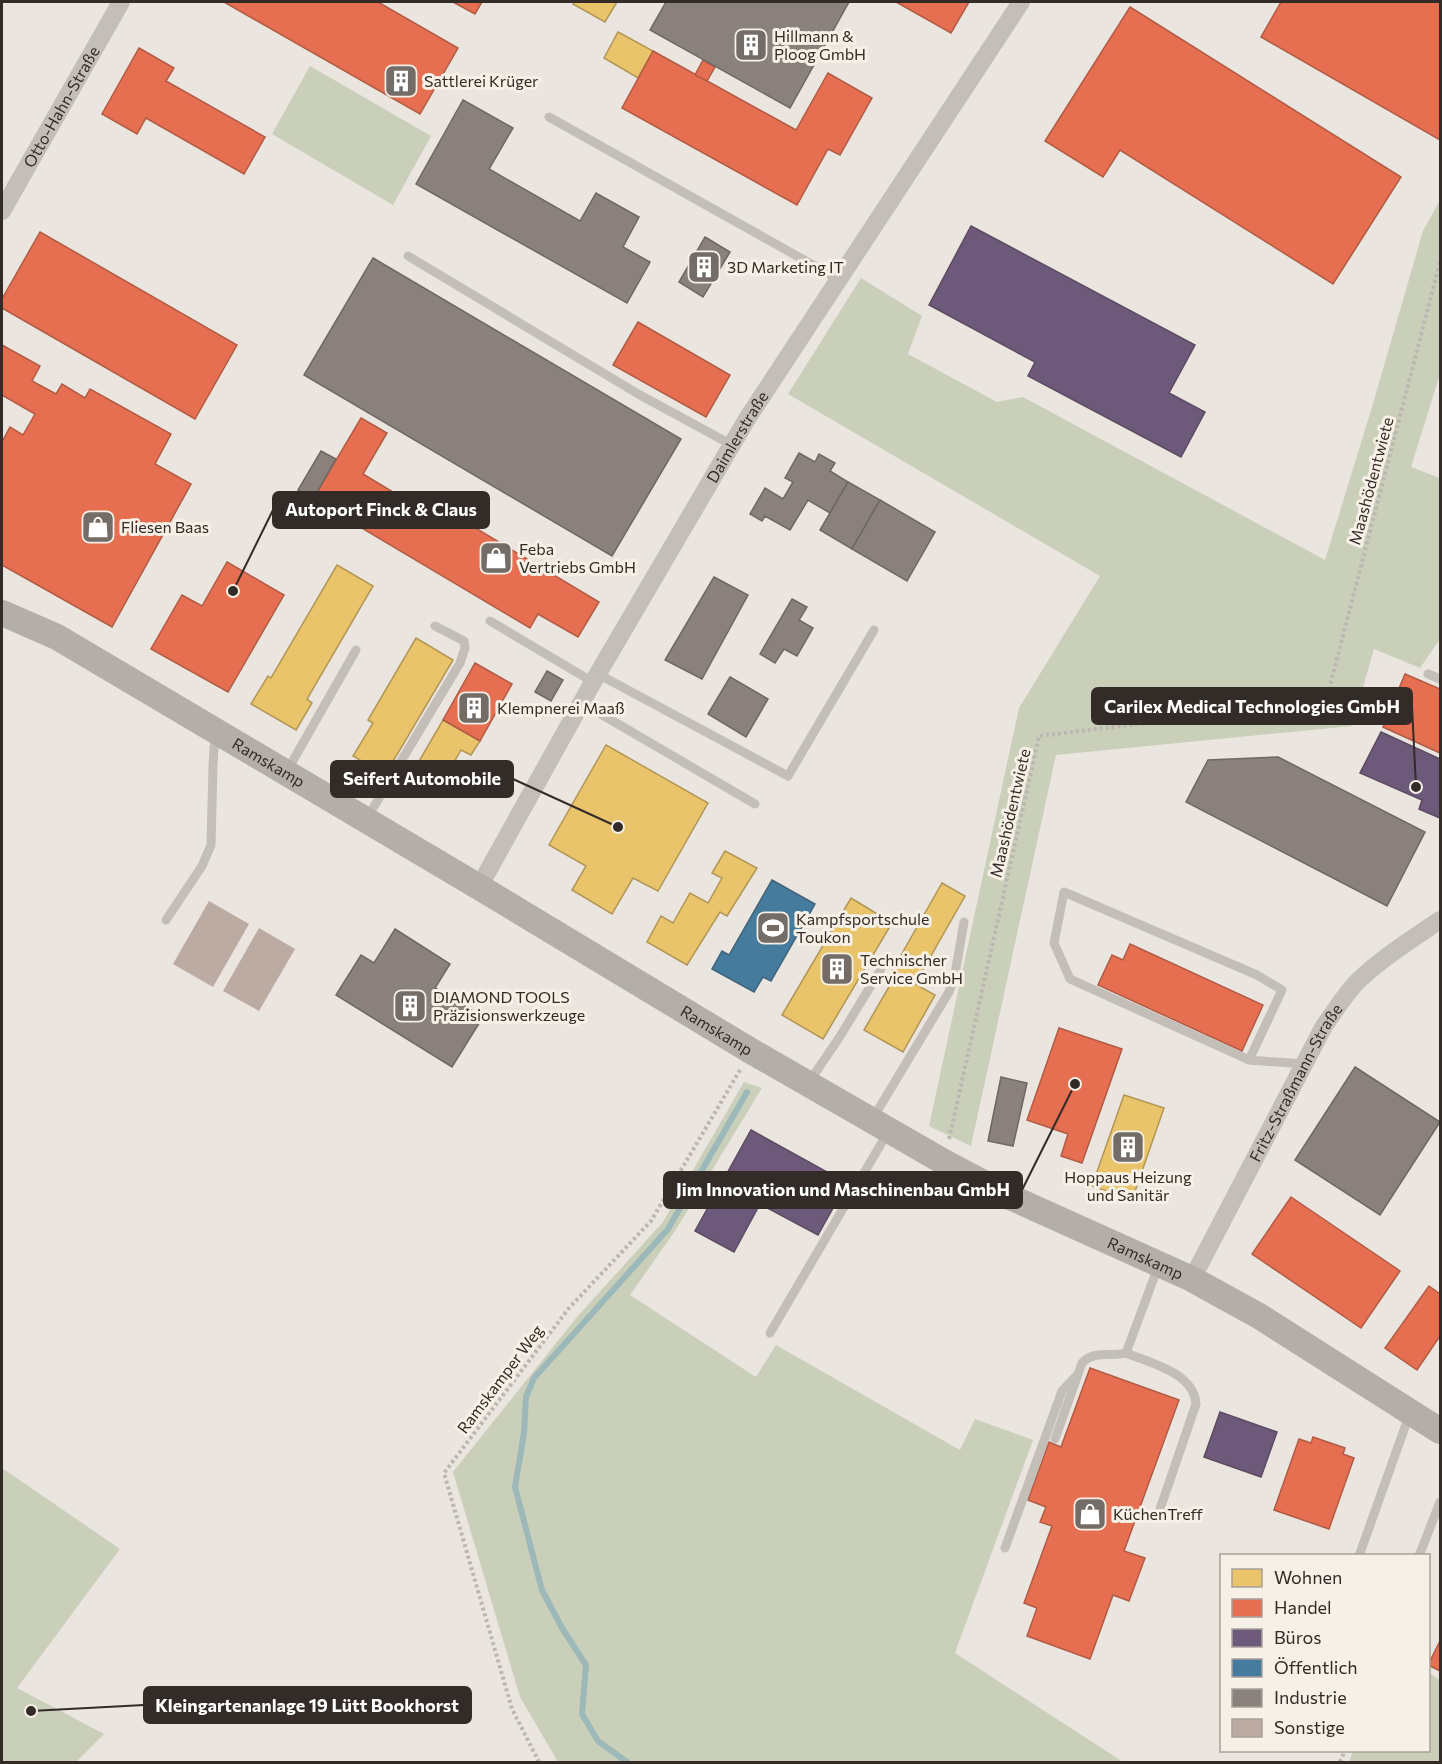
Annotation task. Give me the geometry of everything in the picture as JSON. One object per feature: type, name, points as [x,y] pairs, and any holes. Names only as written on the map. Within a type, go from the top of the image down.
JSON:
[{"type":"street","name":"Otto-Hahn-Straße","points":[[2,211],[121,2]]},
{"type":"street","name":"Daimlerstraße","points":[[479,887],[596,678],[732,445],[838,279],[1021,2]]},
{"type":"street","name":"Ramskamp","points":[[2,614],[57,637],[479,887],[750,1051],[944,1162],[1010,1197],[1192,1279],[1259,1316],[1440,1431]]},
{"type":"street","name":"Fritz-Straßmann-Straße","points":[[1192,1279],[1324,1026],[1356,983],[1395,951],[1440,920]]},
{"type":"lane","points":[[549,117],[838,279]]},
{"type":"lane","points":[[408,256],[640,395],[732,445]]},
{"type":"lane","points":[[490,621],[788,776],[874,630]]},
{"type":"lane","points":[[365,819],[460,663],[465,648],[464,641],[435,626]]},
{"type":"lane","points":[[286,773],[356,650]]},
{"type":"lane","points":[[1428,674],[1440,679]]},
{"type":"lane","points":[[582,703],[755,804]]},
{"type":"lane","points":[[165,920],[202,866],[211,845],[214,748],[218,732]]},
{"type":"lane","points":[[1249,1060],[1282,990],[1257,975],[1064,892],[1054,943],[1070,979],[1249,1060],[1305,1064]]},
{"type":"lane","points":[[770,1333],[949,992],[955,974],[964,922]]},
{"type":"lane","points":[[808,1084],[881,969]]},
{"type":"lane","points":[[1126,1353],[1159,1265]]},
{"type":"lane","points":[[1055,1439],[1082,1364],[1088,1357],[1102,1354],[1116,1356],[1126,1353],[1167,1370],[1188,1383],[1196,1393],[1197,1404],[1158,1515]]},
{"type":"lane","points":[[1005,1548],[1062,1390],[1079,1373]]},
{"type":"lane","points":[[1360,1554],[1411,1411]]},
{"type":"lane","points":[[1420,1554],[1440,1502]]},
{"type":"path","name":"Maashödentwiete","points":[[944,1162],[1039,736],[1326,701],[1440,262]]},
{"type":"path","name":"Ramskamper Weg","points":[[539,1762],[512,1709],[444,1473],[568,1308],[651,1221],[750,1051]]},
{"type":"green space","points":[[310,66],[431,136],[393,205],[272,134]]},
{"type":"green space","points":[[1440,200],[1440,374],[1411,467],[1440,478],[1440,639],[1420,668],[1374,649],[1352,726],[1056,755],[971,1146],[929,1126],[1019,708],[1100,576],[788,394],[861,278],[922,316],[908,354],[997,402],[1023,397],[1325,560],[1423,231]]},
{"type":"green space","points":[[744,1082],[762,1088],[675,1231],[630,1295],[756,1377],[776,1345],[960,1450],[975,1419],[1033,1440],[955,1653],[1123,1762],[558,1762],[520,1697],[453,1472],[577,1317],[663,1222]]},
{"type":"green space","points":[[2,1468],[120,1549],[17,1688],[104,1734],[76,1762],[2,1762]]},
{"type":"green space","points":[[1430,1674],[1440,1680],[1440,1762],[1349,1762],[1353,1752],[1430,1752]]},
{"type":"building: Wohnen","points":[[575,2],[617,2],[605,22],[573,4]]},
{"type":"building: Wohnen","points":[[618,32],[653,51],[638,78],[604,58]]},
{"type":"building: Wohnen","points":[[337,565],[373,586],[307,699],[312,703],[296,730],[251,704],[268,676],[271,678]]},
{"type":"building: Wohnen","points":[[416,638],[453,660],[385,775],[353,756],[373,723],[368,720]]},
{"type":"building: Wohnen","points":[[443,720],[480,741],[471,755],[461,750],[445,778],[418,763]]},
{"type":"building: Wohnen","points":[[606,745],[708,803],[658,891],[633,878],[612,914],[572,890],[586,866],[549,845]]},
{"type":"building: Wohnen","points":[[725,851],[757,868],[727,916],[720,912],[687,965],[647,942],[661,916],[673,923],[690,893],[708,903],[722,878],[712,873]]},
{"type":"building: Wohnen","points":[[942,883],[965,896],[915,984],[935,995],[903,1052],[864,1030],[897,973],[892,971]]},
{"type":"building: Wohnen","name":"Technischer Service GmbH","points":[[851,898],[892,923],[823,1039],[782,1015]]},
{"type":"building: Wohnen","name":"Hoppaus Heizung und Sanitär","points":[[1124,1095],[1164,1108],[1132,1200],[1092,1186]]},
{"type":"building: Handel","name":"Sattlerei Krüger","points":[[224,2],[378,2],[458,48],[420,114]]},
{"type":"building: Handel","points":[[453,2],[482,2],[475,14]]},
{"type":"building: Handel","points":[[896,2],[969,2],[951,33]]},
{"type":"building: Handel","points":[[1281,2],[1440,2],[1440,140],[1261,37]]},
{"type":"building: Handel","points":[[1130,7],[1401,177],[1333,284],[1120,150],[1103,177],[1045,141]]},
{"type":"building: Handel","points":[[139,48],[174,68],[166,81],[265,137],[244,174],[146,118],[137,134],[102,114]]},
{"type":"building: Handel","points":[[653,51],[796,130],[828,73],[872,98],[840,155],[828,149],[797,205],[622,108]]},
{"type":"building: Handel","points":[[703,60],[715,67],[707,81],[695,75]]},
{"type":"building: Handel","points":[[40,232],[237,345],[195,419],[2,308],[2,299]]},
{"type":"building: Handel","points":[[638,322],[730,375],[706,417],[613,365]]},
{"type":"building: Handel","name":"Fliesen Baas","points":[[2,345],[40,366],[32,381],[56,394],[62,384],[85,398],[90,389],[171,434],[155,464],[191,484],[112,627],[2,565],[2,442],[10,427],[23,435],[35,414],[2,395]]},
{"type":"building: Handel","points":[[361,418],[387,433],[363,474],[416,506],[422,496],[599,602],[578,637],[538,614],[530,628],[313,499]]},
{"type":"building: Handel","points":[[227,562],[284,595],[228,692],[151,649],[182,595],[202,606]]},
{"type":"building: Handel","name":"Klempnerei Maaß","points":[[475,663],[512,684],[480,741],[443,720]]},
{"type":"building: Handel","points":[[1405,674],[1440,689],[1440,753],[1383,727]]},
{"type":"building: Handel","points":[[1130,944],[1263,1005],[1242,1051],[1098,985],[1112,955],[1123,960]]},
{"type":"building: Handel","points":[[1059,1028],[1122,1049],[1082,1163],[1061,1156],[1068,1134],[1027,1120]]},
{"type":"building: Handel","points":[[1291,1197],[1400,1271],[1361,1328],[1252,1254]]},
{"type":"building: Handel","points":[[1429,1286],[1440,1294],[1440,1336],[1417,1370],[1385,1348]]},
{"type":"building: Handel","name":"KüchenTreff","points":[[1090,1368],[1179,1400],[1124,1551],[1145,1558],[1129,1601],[1113,1595],[1090,1659],[1027,1636],[1037,1608],[1024,1603],[1052,1526],[1040,1522],[1046,1507],[1028,1500],[1049,1442],[1061,1447]]},
{"type":"building: Handel","points":[[1313,1437],[1345,1448],[1343,1454],[1354,1458],[1329,1529],[1274,1510],[1299,1439],[1311,1443]]},
{"type":"building: Handel","points":[[1440,1641],[1440,1671],[1430,1666],[1430,1661]]},
{"type":"building: Büros","points":[[971,226],[1195,345],[1169,393],[1205,412],[1181,457],[1028,376],[1035,362],[929,305]]},
{"type":"building: Büros","points":[[1381,732],[1440,759],[1440,818],[1419,809],[1422,800],[1360,773]]},
{"type":"building: Büros","points":[[751,1130],[847,1183],[818,1235],[760,1204],[734,1252],[695,1231]]},
{"type":"building: Büros","points":[[1220,1412],[1277,1432],[1261,1477],[1204,1457]]},
{"type":"building: Öffentlich","name":"Kampfsportschule Toukon","points":[[772,880],[815,904],[771,981],[763,977],[754,992],[712,969],[722,951],[729,955]]},
{"type":"building: Industrie","name":"Hillmann & Ploog GmbH","points":[[666,2],[849,2],[790,108],[650,30]]},
{"type":"building: Industrie","points":[[463,100],[513,128],[489,169],[580,221],[596,193],[639,217],[623,247],[650,262],[627,303],[416,184]]},
{"type":"building: Industrie","name":"3D Marketing IT","points":[[705,237],[730,252],[703,297],[679,282]]},
{"type":"building: Industrie","points":[[373,258],[681,439],[612,556],[304,375]]},
{"type":"building: Industrie","points":[[321,451],[336,459],[313,499],[298,490]]},
{"type":"building: Industrie","points":[[799,453],[815,462],[819,454],[835,463],[830,471],[848,482],[830,513],[808,500],[790,530],[765,516],[762,521],[750,514],[765,488],[783,499],[793,482],[785,478]]},
{"type":"building: Industrie","points":[[848,482],[880,500],[852,549],[820,530]]},
{"type":"building: Industrie","points":[[880,500],[935,532],[907,581],[852,549]]},
{"type":"building: Industrie","points":[[714,577],[748,595],[702,679],[665,660]]},
{"type":"building: Industrie","points":[[792,599],[807,607],[799,620],[813,628],[797,656],[784,649],[775,663],[760,654]]},
{"type":"building: Industrie","points":[[547,671],[563,680],[551,701],[535,692]]},
{"type":"building: Industrie","points":[[730,677],[768,699],[746,737],[708,714]]},
{"type":"building: Industrie","points":[[1278,757],[1425,832],[1387,906],[1186,802],[1208,760]]},
{"type":"building: Industrie","name":"DIAMOND TOOLS Präzisionswerkzeuge","points":[[395,929],[450,964],[435,988],[483,1017],[452,1067],[336,995],[361,955],[374,963]]},
{"type":"building: Industrie","points":[[1355,1067],[1440,1122],[1380,1215],[1295,1160]]},
{"type":"building: Industrie","points":[[1001,1077],[1027,1083],[1013,1146],[988,1141]]},
{"type":"building: Sonstige","points":[[209,901],[249,924],[213,987],[173,964]]},
{"type":"building: Sonstige","points":[[259,928],[295,949],[259,1011],[223,991]]},
{"type":"waterway","points":[[627,1762],[598,1741],[582,1714],[586,1665],[562,1628],[542,1590],[515,1487],[524,1433],[526,1397],[534,1378],[668,1229],[747,1092]]},
{"type":"place","name":"Hillmann & Ploog GmbH","points":[[751,45]]},
{"type":"place","name":"Sattlerei Krüger","points":[[401,81]]},
{"type":"place","name":"3D Marketing IT","points":[[704,267]]},
{"type":"place","name":"Fliesen Baas","points":[[98,527]]},
{"type":"place","name":"Feba Vertriebs GmbH","points":[[496,558]]},
{"type":"place","name":"Autoport Finck & Claus","points":[[233,591]]},
{"type":"place","name":"Klempnerei Maaß","points":[[474,708]]},
{"type":"place","name":"Carilex Medical Technologies GmbH","points":[[1416,787]]},
{"type":"place","name":"Seifert Automobile","points":[[618,827]]},
{"type":"place","name":"Kampfsportschule Toukon","points":[[773,928]]},
{"type":"place","name":"Technischer Service GmbH","points":[[837,969]]},
{"type":"place","name":"DIAMOND TOOLS Präzisionswerkzeuge","points":[[410,1006]]},
{"type":"place","name":"Jim Innovation und Maschinenbau GmbH","points":[[1075,1084]]},
{"type":"place","name":"Hoppaus Heizung und Sanitär","points":[[1128,1147]]},
{"type":"place","name":"KüchenTreff","points":[[1090,1514]]},
{"type":"place","name":"Kleingartenanlage 19 Lütt Bookhorst","points":[[31,1711]]}]
